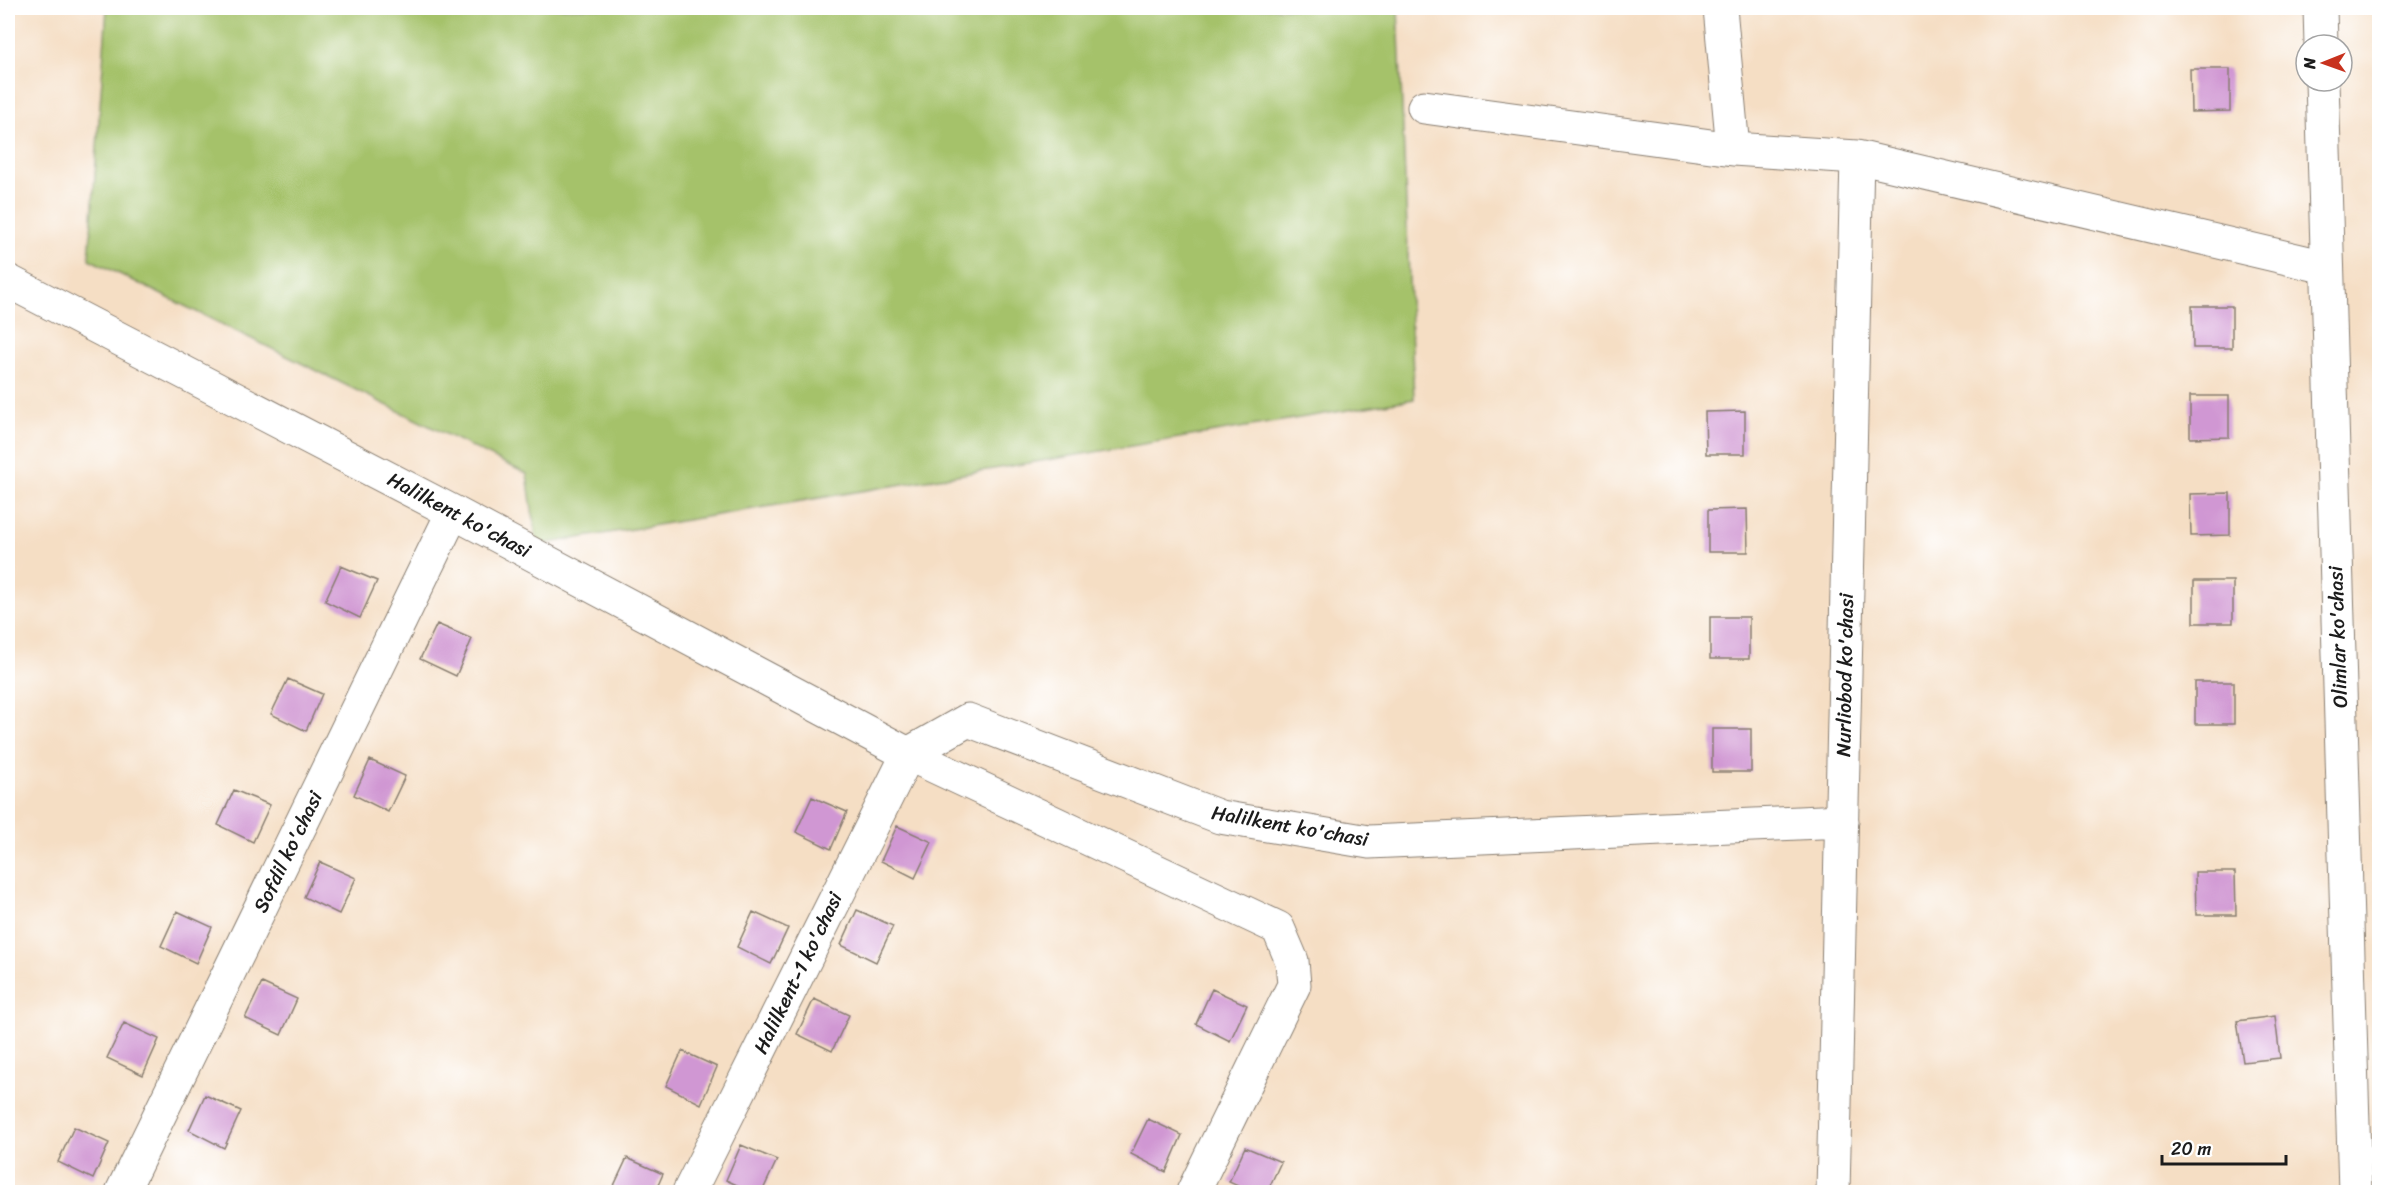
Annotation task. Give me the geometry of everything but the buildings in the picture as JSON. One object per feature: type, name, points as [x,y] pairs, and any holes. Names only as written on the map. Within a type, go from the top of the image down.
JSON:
[{"type":"street","points":[[1720,8],[1733,149]]},
{"type":"street","points":[[2320,8],[2321,33]]},
{"type":"street","name":"Olimlar ko'chasi","points":[[2322,93],[2355,1192]]},
{"type":"street","points":[[1424,107],[1733,149],[1857,157],[2326,267]]},
{"type":"street","name":"Nurliobod ko'chasi","points":[[1833,1192],[1857,157]]},
{"type":"street","name":"Halilkent ko'chasi","points":[[8,281],[453,512],[908,754],[1278,928],[1292,961],[1294,985],[1193,1192]]},
{"type":"street","name":"Sofdil ko'chasi","points":[[122,1192],[453,512]]},
{"type":"street","name":"Halilkent ko'chasi","points":[[908,754],[968,720],[1220,818],[1370,842],[1842,821]]},
{"type":"street","name":"Halilkent-1 ko'chasi","points":[[689,1192],[908,754]]},
{"type":"green space","points":[[107,8],[1398,8],[1414,399],[537,545],[527,474],[89,259]]}]
